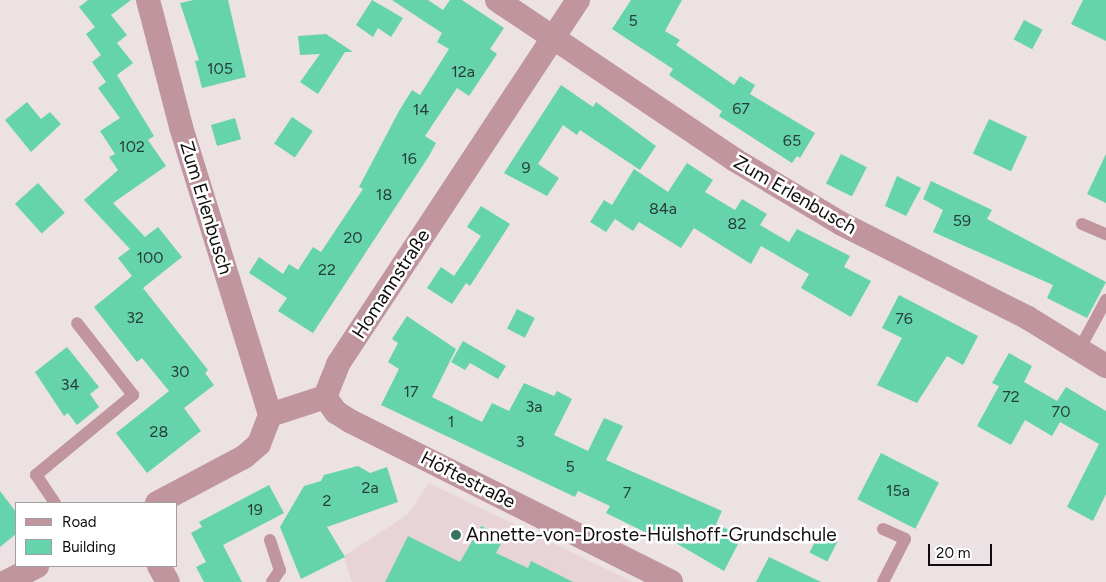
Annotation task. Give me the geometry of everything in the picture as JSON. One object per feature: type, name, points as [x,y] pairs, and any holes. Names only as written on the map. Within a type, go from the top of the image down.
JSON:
[{"type":"street","name":"Zum Erlenbusch","points":[[148,0],[181,127],[270,415]]},
{"type":"street","name":"Zum Erlenbusch","points":[[497,0],[735,160],[842,224],[1028,318],[1106,366]]},
{"type":"street","name":"Homannstraße","points":[[325,397],[333,373],[578,0]]},
{"type":"street","points":[[159,502],[244,458],[259,444],[270,415],[325,397]]},
{"type":"street","name":"Höftestraße","points":[[325,397],[336,412],[350,421],[671,582]]},
{"type":"street","points":[[6,582],[35,567]]},
{"type":"street","points":[[160,567],[168,582]]},
{"type":"lane","points":[[1082,224],[1106,234]]},
{"type":"lane","points":[[1079,350],[1106,300]]},
{"type":"lane","points":[[53,502],[36,475],[133,395],[77,323]]},
{"type":"lane","points":[[883,529],[904,539],[883,582]]},
{"type":"lane","points":[[270,540],[280,570],[272,582]]},
{"type":"shaded area","name":"Annette-von-Droste-Hülshoff-Grundschule","points":[[429,483],[633,582],[352,582],[344,556],[407,515]]},
{"type":"building","points":[[88,0],[131,0],[111,15],[127,35],[117,43],[133,63],[117,75],[154,136],[148,140],[166,166],[113,203],[145,237],[158,227],[182,257],[143,288],[208,370],[205,373],[214,385],[184,408],[201,431],[147,473],[116,433],[169,391],[142,358],[137,362],[94,307],[132,276],[118,258],[130,249],[84,200],[118,170],[109,157],[115,154],[100,131],[120,118],[98,88],[106,82],[92,62],[101,55],[86,34],[95,27],[79,7]]},
{"type":"building","points":[[194,0],[228,0],[246,77],[202,88],[195,61],[199,60],[180,3]]},
{"type":"building","points":[[372,0],[403,18],[391,37],[378,28],[373,37],[356,25]]},
{"type":"building","points":[[392,0],[428,0],[443,10],[450,0],[462,0],[504,28],[490,49],[497,54],[469,96],[457,88],[425,136],[436,143],[429,156],[313,333],[278,311],[287,298],[249,273],[259,257],[283,274],[289,264],[298,270],[313,247],[321,252],[363,189],[359,187],[412,90],[420,95],[449,49],[437,42],[442,33]]},
{"type":"building","points":[[631,0],[682,0],[665,31],[680,40],[676,45],[734,85],[740,76],[755,85],[750,94],[815,133],[800,158],[797,156],[792,163],[719,116],[722,111],[669,75],[673,69],[612,29]]},
{"type":"building","points":[[1083,0],[1106,0],[1106,41],[1071,24]]},
{"type":"building","points":[[1024,20],[1043,30],[1032,49],[1014,39]]},
{"type":"building","points":[[326,34],[353,52],[345,52],[318,94],[300,82],[320,54],[300,55],[298,36]]},
{"type":"building","points":[[561,85],[593,107],[596,102],[656,146],[640,170],[580,130],[577,135],[563,125],[538,164],[559,178],[547,196],[504,173]]},
{"type":"building","points":[[27,102],[41,119],[50,112],[61,124],[31,152],[5,120]]},
{"type":"building","points":[[292,117],[313,131],[295,158],[274,144]]},
{"type":"building","points":[[235,118],[241,139],[217,146],[211,125]]},
{"type":"building","points":[[989,119],[1027,137],[1011,171],[973,153]]},
{"type":"building","points":[[841,154],[867,167],[852,197],[826,183]]},
{"type":"building","points":[[1106,154],[1106,203],[1087,194]]},
{"type":"building","points":[[687,163],[713,180],[705,192],[735,210],[742,199],[767,214],[760,225],[789,242],[797,229],[850,256],[844,267],[871,281],[851,317],[801,288],[809,274],[761,246],[751,264],[694,228],[681,248],[639,222],[633,231],[615,219],[606,232],[590,222],[604,200],[612,205],[634,169],[668,192]]},
{"type":"building","points":[[897,176],[921,188],[906,216],[885,206]]},
{"type":"building","points":[[931,181],[992,210],[987,219],[1106,282],[1087,318],[1047,298],[1053,285],[933,232],[943,210],[923,199]]},
{"type":"building","points":[[38,183],[65,213],[42,233],[15,204]]},
{"type":"building","points":[[481,206],[510,224],[470,286],[466,283],[452,304],[427,288],[441,267],[454,276],[481,236],[467,227]]},
{"type":"building","points":[[899,295],[978,336],[963,365],[947,356],[917,403],[877,385],[902,338],[882,328]]},
{"type":"building","points":[[517,309],[535,318],[525,338],[507,329]]},
{"type":"building","points":[[407,316],[456,349],[432,397],[482,422],[492,403],[509,411],[524,383],[554,396],[557,391],[572,399],[554,435],[588,451],[604,418],[623,426],[606,460],[722,511],[716,524],[733,532],[729,540],[738,544],[724,571],[657,532],[655,537],[606,513],[610,506],[578,491],[575,497],[381,405],[399,369],[388,362],[398,343],[392,339]]},
{"type":"building","points":[[463,341],[506,366],[498,379],[470,363],[465,370],[451,362]]},
{"type":"building","points":[[67,347],[99,387],[90,394],[99,407],[77,425],[68,413],[64,416],[35,372]]},
{"type":"building","points":[[1009,353],[1032,366],[1024,382],[1057,401],[1066,387],[1106,411],[1106,494],[1093,521],[1067,507],[1099,444],[1060,422],[1052,436],[1025,420],[1011,445],[977,426],[999,386],[992,383]]},
{"type":"building","points":[[881,453],[939,483],[915,529],[857,499]]},
{"type":"building","points":[[358,466],[370,473],[387,467],[398,502],[327,527],[345,557],[301,579],[280,527],[304,486],[321,481],[324,475]]},
{"type":"building","points":[[269,485],[284,513],[223,545],[242,582],[204,582],[196,567],[206,562],[191,533],[202,527],[199,522]]},
{"type":"building","points":[[0,491],[15,511],[15,535],[0,547]]},
{"type":"building","points":[[481,526],[504,538],[496,553],[528,568],[531,561],[573,582],[385,582],[408,536],[460,562]]},
{"type":"building","points":[[820,532],[838,541],[827,562],[810,552]]},
{"type":"building","points":[[769,557],[821,582],[756,582]]},
{"type":"place","name":"Annette-von-Droste-Hülshoff-Grundschule","points":[[456,535]]}]
